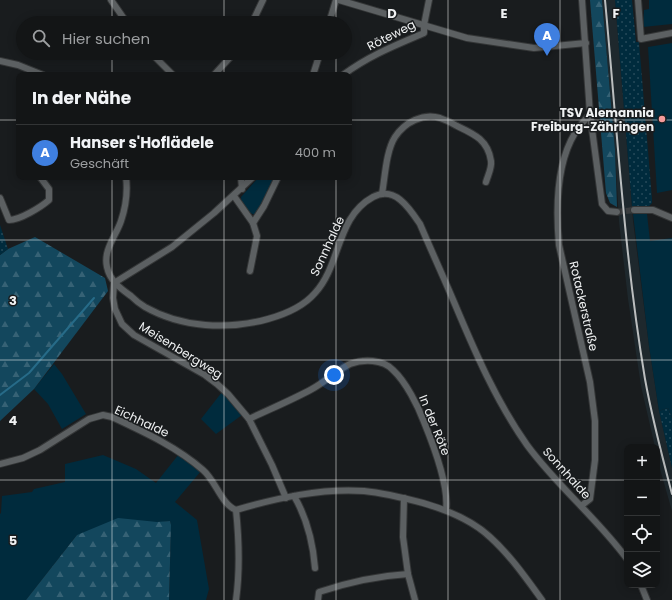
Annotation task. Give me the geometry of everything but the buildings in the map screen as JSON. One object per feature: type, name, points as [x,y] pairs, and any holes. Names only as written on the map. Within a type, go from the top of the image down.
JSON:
[{"type":"street","points":[[111,0],[122,16]]},
{"type":"street","points":[[255,16],[263,0]]},
{"type":"street","points":[[331,16],[336,0]]},
{"type":"street","points":[[340,0],[467,38],[534,48],[586,43]]},
{"type":"street","points":[[424,25],[429,0]]},
{"type":"street","points":[[582,0],[590,114],[602,204],[608,211],[617,212]]},
{"type":"street","points":[[638,0],[641,39],[672,33]]},
{"type":"street","name":"Röteweg","points":[[347,72],[376,54],[424,33],[424,25]]},
{"type":"street","points":[[158,60],[170,72]]},
{"type":"street","points":[[217,72],[228,60]]},
{"type":"street","points":[[314,72],[318,60]]},
{"type":"street","points":[[0,62],[18,65],[36,72]]},
{"type":"street","name":"Rotackerstraße","points":[[580,506],[590,499],[595,460],[596,421],[590,382],[559,245],[557,201],[560,178],[569,145],[574,134],[590,114]]},
{"type":"street","points":[[382,194],[390,150],[395,138],[404,127],[415,119],[431,116],[440,118],[481,138],[487,147],[492,162],[486,182]]},
{"type":"street","points":[[0,198],[10,220],[14,220],[49,200],[49,189],[42,180]]},
{"type":"street","points":[[126,180],[127,203],[121,223],[110,245],[106,258],[108,270],[114,283],[172,247],[234,196],[250,180]]},
{"type":"street","points":[[241,180],[242,189]]},
{"type":"street","points":[[253,223],[264,206],[277,180]]},
{"type":"street","name":"Sonnhalde","points":[[114,283],[145,307],[169,317],[192,323],[225,326],[240,325],[282,315],[294,310],[316,293],[329,271],[344,229],[357,210],[374,196],[391,194],[398,198],[416,218],[496,395],[527,445],[555,480],[610,537],[624,555]]},
{"type":"street","points":[[234,196],[253,223],[257,236],[250,270]]},
{"type":"street","points":[[634,210],[650,210],[672,218]]},
{"type":"street","name":"Meisenbergweg","points":[[114,283],[113,298],[115,309],[122,324],[134,335],[205,375],[228,394],[249,419],[272,465],[286,498]]},
{"type":"street","name":"In der Röte","points":[[249,419],[313,388],[349,364],[362,360],[381,362],[393,369],[408,390],[420,413],[438,461],[447,500],[446,510]]},
{"type":"street","name":"Eichhalde","points":[[0,464],[23,458],[40,450],[89,419],[103,415],[112,417],[174,448],[202,469],[213,482],[226,504],[230,508],[236,510]]},
{"type":"street","points":[[236,600],[238,576],[236,510],[308,493],[343,490],[374,492],[404,498],[446,510],[479,528],[490,536],[513,562],[542,600]]},
{"type":"street","points":[[294,496],[309,531],[315,568]]},
{"type":"street","points":[[404,498],[403,537],[408,574],[415,600]]},
{"type":"street","points":[[318,600],[319,592],[343,584],[380,576],[408,574]]},
{"type":"street","points":[[642,588],[647,600]]},
{"type":"shaded area","points":[[602,0],[615,0],[633,221],[659,411],[672,468],[672,511],[660,469],[660,444],[654,444],[641,386],[628,299],[619,222],[615,150]]},
{"type":"shaded area","points":[[615,0],[632,0],[636,42],[639,42],[652,199],[652,203],[649,206],[632,207]]},
{"type":"shaded area","points":[[649,0],[672,0],[672,24],[643,27],[644,10],[649,9]]},
{"type":"shaded area","name":"TSV Alemannia Freiburg-Zähringen","points":[[672,43],[672,190],[657,193],[648,47]]},
{"type":"shaded area","points":[[256,180],[273,180],[256,215],[245,209],[241,197]]},
{"type":"shaded area","points":[[633,214],[647,214],[650,241],[672,238],[672,418],[668,408],[659,411],[649,346]]},
{"type":"shaded area","points":[[0,225],[8,249],[0,255]]},
{"type":"shaded area","points":[[54,364],[62,374],[86,414],[62,429],[48,404],[34,389]]},
{"type":"shaded area","points":[[222,392],[242,415],[216,434],[201,419]]},
{"type":"shaded area","points":[[668,408],[672,418],[672,468],[659,411]]},
{"type":"shaded area","points":[[179,454],[201,471],[175,502],[197,520],[209,589],[206,600],[169,600],[170,521],[77,535],[26,600],[0,600],[0,514],[2,496],[32,492],[34,489],[65,482],[65,464],[103,455],[136,469],[156,483]]},
{"type":"green space","points":[[590,0],[602,0],[615,150],[617,207],[610,203],[606,193]]},
{"type":"green space","points":[[35,237],[105,278],[108,291],[34,389],[0,421],[0,255],[8,249]]},
{"type":"green space","points":[[118,518],[157,522],[170,521],[169,600],[26,600],[77,535]]},
{"type":"waterway","points":[[0,395],[29,373],[94,298]]},
{"type":"tunnel","points":[[617,212],[634,210]]},
{"type":"railway","points":[[605,0],[626,238],[638,332],[651,408],[672,494]]},
{"type":"place","name":"Hanser s'Hoflädele","points":[[547,56]]},
{"type":"place","name":"TSV Alemannia Freiburg-Zähringen","points":[[662,119]]}]
